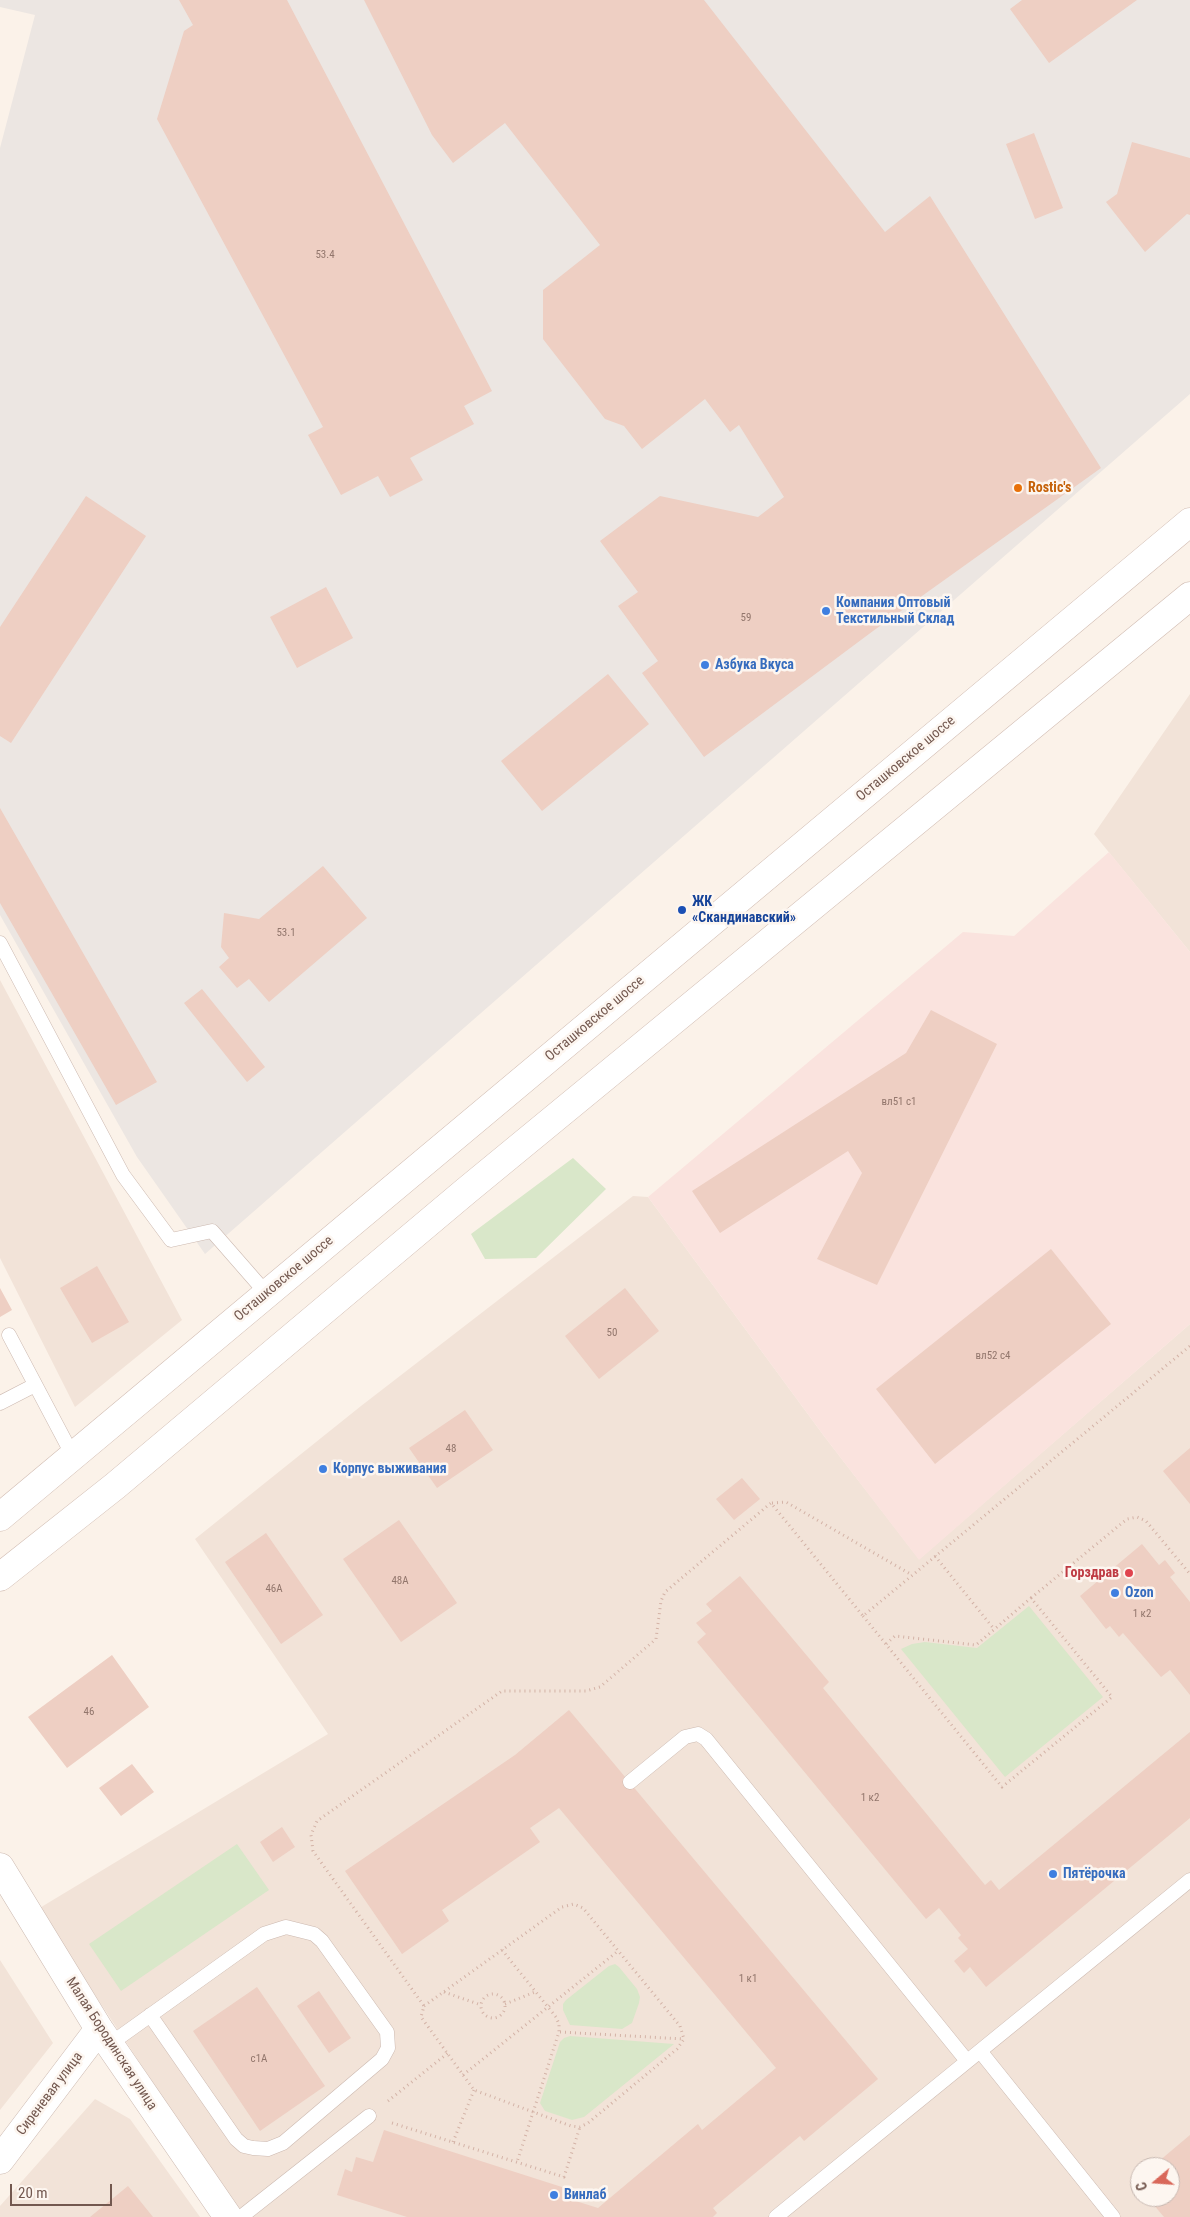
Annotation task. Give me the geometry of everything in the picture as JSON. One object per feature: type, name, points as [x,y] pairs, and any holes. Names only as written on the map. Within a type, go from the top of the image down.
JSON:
[{"type":"main road","name":"Осташковское шоссе","points":[[0,1517],[1190,522]]},
{"type":"main road","points":[[0,1577],[122,1479],[466,1191],[1190,596]]},
{"type":"main road","name":"Малая Бородинская улица","points":[[0,1867],[105,2036],[228,2217]]},
{"type":"main road","name":"Сиреневая улица","points":[[0,2160],[105,2036]]},
{"type":"lane","points":[[0,943],[123,1175],[172,1240],[212,1231],[267,1294]]},
{"type":"lane","points":[[9,1335],[74,1456]]},
{"type":"lane","points":[[0,1403],[35,1384]]},
{"type":"lane","points":[[630,1782],[685,1737],[698,1734],[706,1739],[967,2061]]},
{"type":"lane","points":[[776,2217],[1190,1880]]},
{"type":"lane","points":[[105,2036],[150,2015],[264,1934],[286,1927],[314,1934],[322,1942],[387,2032],[388,2048],[382,2059],[283,2143],[268,2149],[253,2148],[244,2146],[236,2139],[150,2015]]},
{"type":"lane","points":[[980,2051],[1113,2217]]},
{"type":"lane","points":[[242,2217],[370,2116]]},
{"type":"path","points":[[863,1616],[1190,1346]]},
{"type":"path","points":[[424,2006],[313,1851],[311,1835],[318,1821],[502,1691],[586,1691],[600,1687],[656,1639],[664,1592],[772,1503],[786,1502],[912,1575]]},
{"type":"path","points":[[772,1503],[1002,1787],[1112,1697],[1032,1598]]},
{"type":"path","points":[[886,1644],[895,1636],[976,1645],[1127,1519],[1137,1517],[1146,1522],[1190,1574]]},
{"type":"path","points":[[935,1556],[994,1629]]},
{"type":"path","points":[[574,1904],[583,1908],[680,2026],[684,2039],[677,2050],[588,2124],[580,2127],[571,2126],[474,2090],[421,2017],[424,2006],[562,1907],[574,1904]]},
{"type":"path","points":[[502,1950],[559,2024],[559,2032],[518,2162]]},
{"type":"path","points":[[463,2075],[618,1952]]},
{"type":"path","points":[[443,1992],[481,2005]]},
{"type":"path","points":[[505,2004],[535,1992]]},
{"type":"path","points":[[497,1994],[504,1999],[506,2008],[501,2016],[494,2019],[486,2017],[481,2005],[483,1998],[488,1995],[497,1994]]},
{"type":"path","points":[[559,2032],[684,2039]]},
{"type":"path","points":[[370,2116],[448,2054]]},
{"type":"path","points":[[453,2142],[474,2090]]},
{"type":"path","points":[[370,2116],[564,2177],[580,2127]]},
{"type":"shaded area","points":[[0,0],[1190,0],[1190,394],[205,1254],[137,1157],[0,915],[0,148],[35,15],[0,7]]},
{"type":"shaded area","points":[[1190,694],[1190,952],[1094,834]]},
{"type":"shaded area","points":[[1109,852],[1190,952],[1190,1324],[919,1560],[824,1436],[648,1197],[963,932],[1014,936]]},
{"type":"shaded area","points":[[0,980],[182,1320],[75,1407],[0,1258]]},
{"type":"shaded area","points":[[633,1196],[648,1197],[824,1436],[919,1559],[1190,1324],[1190,2217],[242,2217],[38,1909],[328,1734],[195,1539],[361,1406]]},
{"type":"shaded area","points":[[0,1960],[53,2043],[0,2110]]},
{"type":"shaded area","points":[[95,2099],[130,2119],[200,2217],[0,2217],[0,2206]]},
{"type":"green space","points":[[573,1158],[606,1189],[536,1258],[485,1259],[471,1234]]},
{"type":"green space","points":[[1029,1606],[1103,1697],[1005,1777],[901,1649],[912,1644],[925,1642],[977,1648]]},
{"type":"green space","points":[[237,1844],[269,1890],[121,1991],[89,1944]]},
{"type":"green space","points":[[615,1964],[637,1989],[640,1997],[632,2023],[622,2029],[570,2025],[563,2010],[563,2004],[609,1966]]},
{"type":"green space","points":[[570,2036],[674,2044],[584,2117],[572,2120],[545,2111],[540,2103],[560,2042]]},
{"type":"building","points":[[179,0],[287,0],[492,391],[464,406],[474,424],[410,458],[423,480],[390,497],[378,476],[341,495],[308,435],[323,427],[157,119],[184,31],[193,25]]},
{"type":"building","points":[[364,0],[704,0],[885,232],[930,196],[1101,468],[873,631],[704,757],[642,673],[658,661],[618,606],[638,592],[600,541],[660,496],[758,517],[784,497],[739,425],[730,432],[705,399],[642,449],[624,426],[605,419],[543,339],[543,290],[600,245],[505,123],[453,163],[432,135]]},
{"type":"building","points":[[1022,0],[1137,0],[1049,63],[1010,9]]},
{"type":"building","points":[[1034,133],[1063,208],[1035,219],[1006,144]]},
{"type":"building","points":[[1132,142],[1190,158],[1190,215],[1187,214],[1145,252],[1106,202],[1117,194]]},
{"type":"building","points":[[86,496],[146,536],[11,743],[0,736],[0,627]]},
{"type":"building","points":[[326,587],[353,638],[297,668],[270,617]]},
{"type":"building","points":[[608,674],[649,724],[542,811],[501,761]]},
{"type":"building","points":[[0,808],[157,1082],[116,1105],[0,903]]},
{"type":"building","points":[[323,866],[367,918],[269,1002],[249,979],[237,988],[219,967],[229,958],[221,947],[224,913],[259,919]]},
{"type":"building","points":[[202,989],[265,1067],[247,1082],[184,1003]]},
{"type":"building","points":[[931,1010],[997,1044],[877,1285],[817,1259],[862,1173],[848,1151],[720,1233],[692,1191],[906,1053]]},
{"type":"building","points":[[1051,1249],[1111,1324],[935,1464],[876,1389]]},
{"type":"building","points":[[97,1266],[129,1322],[92,1343],[60,1288]]},
{"type":"building","points":[[0,1288],[12,1310],[0,1317]]},
{"type":"building","points":[[625,1288],[659,1331],[599,1379],[565,1336]]},
{"type":"building","points":[[465,1410],[493,1450],[437,1488],[409,1448]]},
{"type":"building","points":[[1190,1448],[1190,1504],[1163,1471]]},
{"type":"building","points":[[742,1478],[760,1499],[734,1520],[716,1499]]},
{"type":"building","points":[[399,1520],[457,1603],[401,1642],[343,1559]]},
{"type":"building","points":[[266,1533],[323,1615],[281,1644],[225,1562]]},
{"type":"building","points":[[1142,1544],[1159,1565],[1165,1560],[1175,1573],[1170,1577],[1190,1602],[1190,1695],[1170,1670],[1161,1677],[1123,1633],[1119,1637],[1110,1626],[1106,1629],[1080,1596]]},
{"type":"building","points":[[740,1576],[829,1682],[823,1688],[985,1885],[991,1880],[999,1890],[1190,1732],[1190,1818],[986,1987],[970,1967],[964,1973],[954,1961],[968,1949],[958,1938],[961,1935],[939,1908],[926,1919],[697,1642],[706,1634],[696,1623],[712,1611],[706,1604]]},
{"type":"building","points":[[112,1655],[149,1707],[67,1768],[28,1717]]},
{"type":"building","points":[[569,1710],[878,2079],[804,2141],[800,2136],[713,2208],[717,2213],[713,2217],[407,2217],[337,2195],[345,2169],[352,2172],[356,2157],[373,2162],[384,2130],[565,2188],[563,2197],[598,2208],[698,2124],[702,2130],[776,2068],[559,1808],[530,1828],[540,1842],[442,1910],[449,1921],[402,1954],[345,1871],[515,1755]]},
{"type":"building","points":[[132,1764],[154,1792],[121,1816],[99,1788]]},
{"type":"building","points":[[282,1827],[295,1847],[273,1862],[260,1842]]},
{"type":"building","points":[[257,1987],[325,2086],[260,2131],[193,2031]]},
{"type":"building","points":[[319,1991],[351,2038],[329,2053],[297,2006]]},
{"type":"building","points":[[1190,2135],[1190,2217],[1164,2217],[1156,2207],[1180,2207],[1180,2157],[1164,2157]]},
{"type":"building","points":[[128,2186],[153,2217],[90,2217]]},
{"type":"place","name":"Rostic's","points":[[1018,488]]},
{"type":"place","name":"Компания Оптовый Текстильный Склад","points":[[826,611]]},
{"type":"place","name":"Азбука Вкуса","points":[[705,665]]},
{"type":"place","name":"ЖК «Скандинавский»","points":[[682,910]]},
{"type":"place","name":"Корпус выживания","points":[[323,1469]]},
{"type":"place","name":"Горздрав","points":[[1129,1573]]},
{"type":"place","name":"Ozon","points":[[1115,1593]]},
{"type":"place","name":"Пятёрочка","points":[[1053,1874]]},
{"type":"place","name":"Винлаб","points":[[554,2195]]}]
